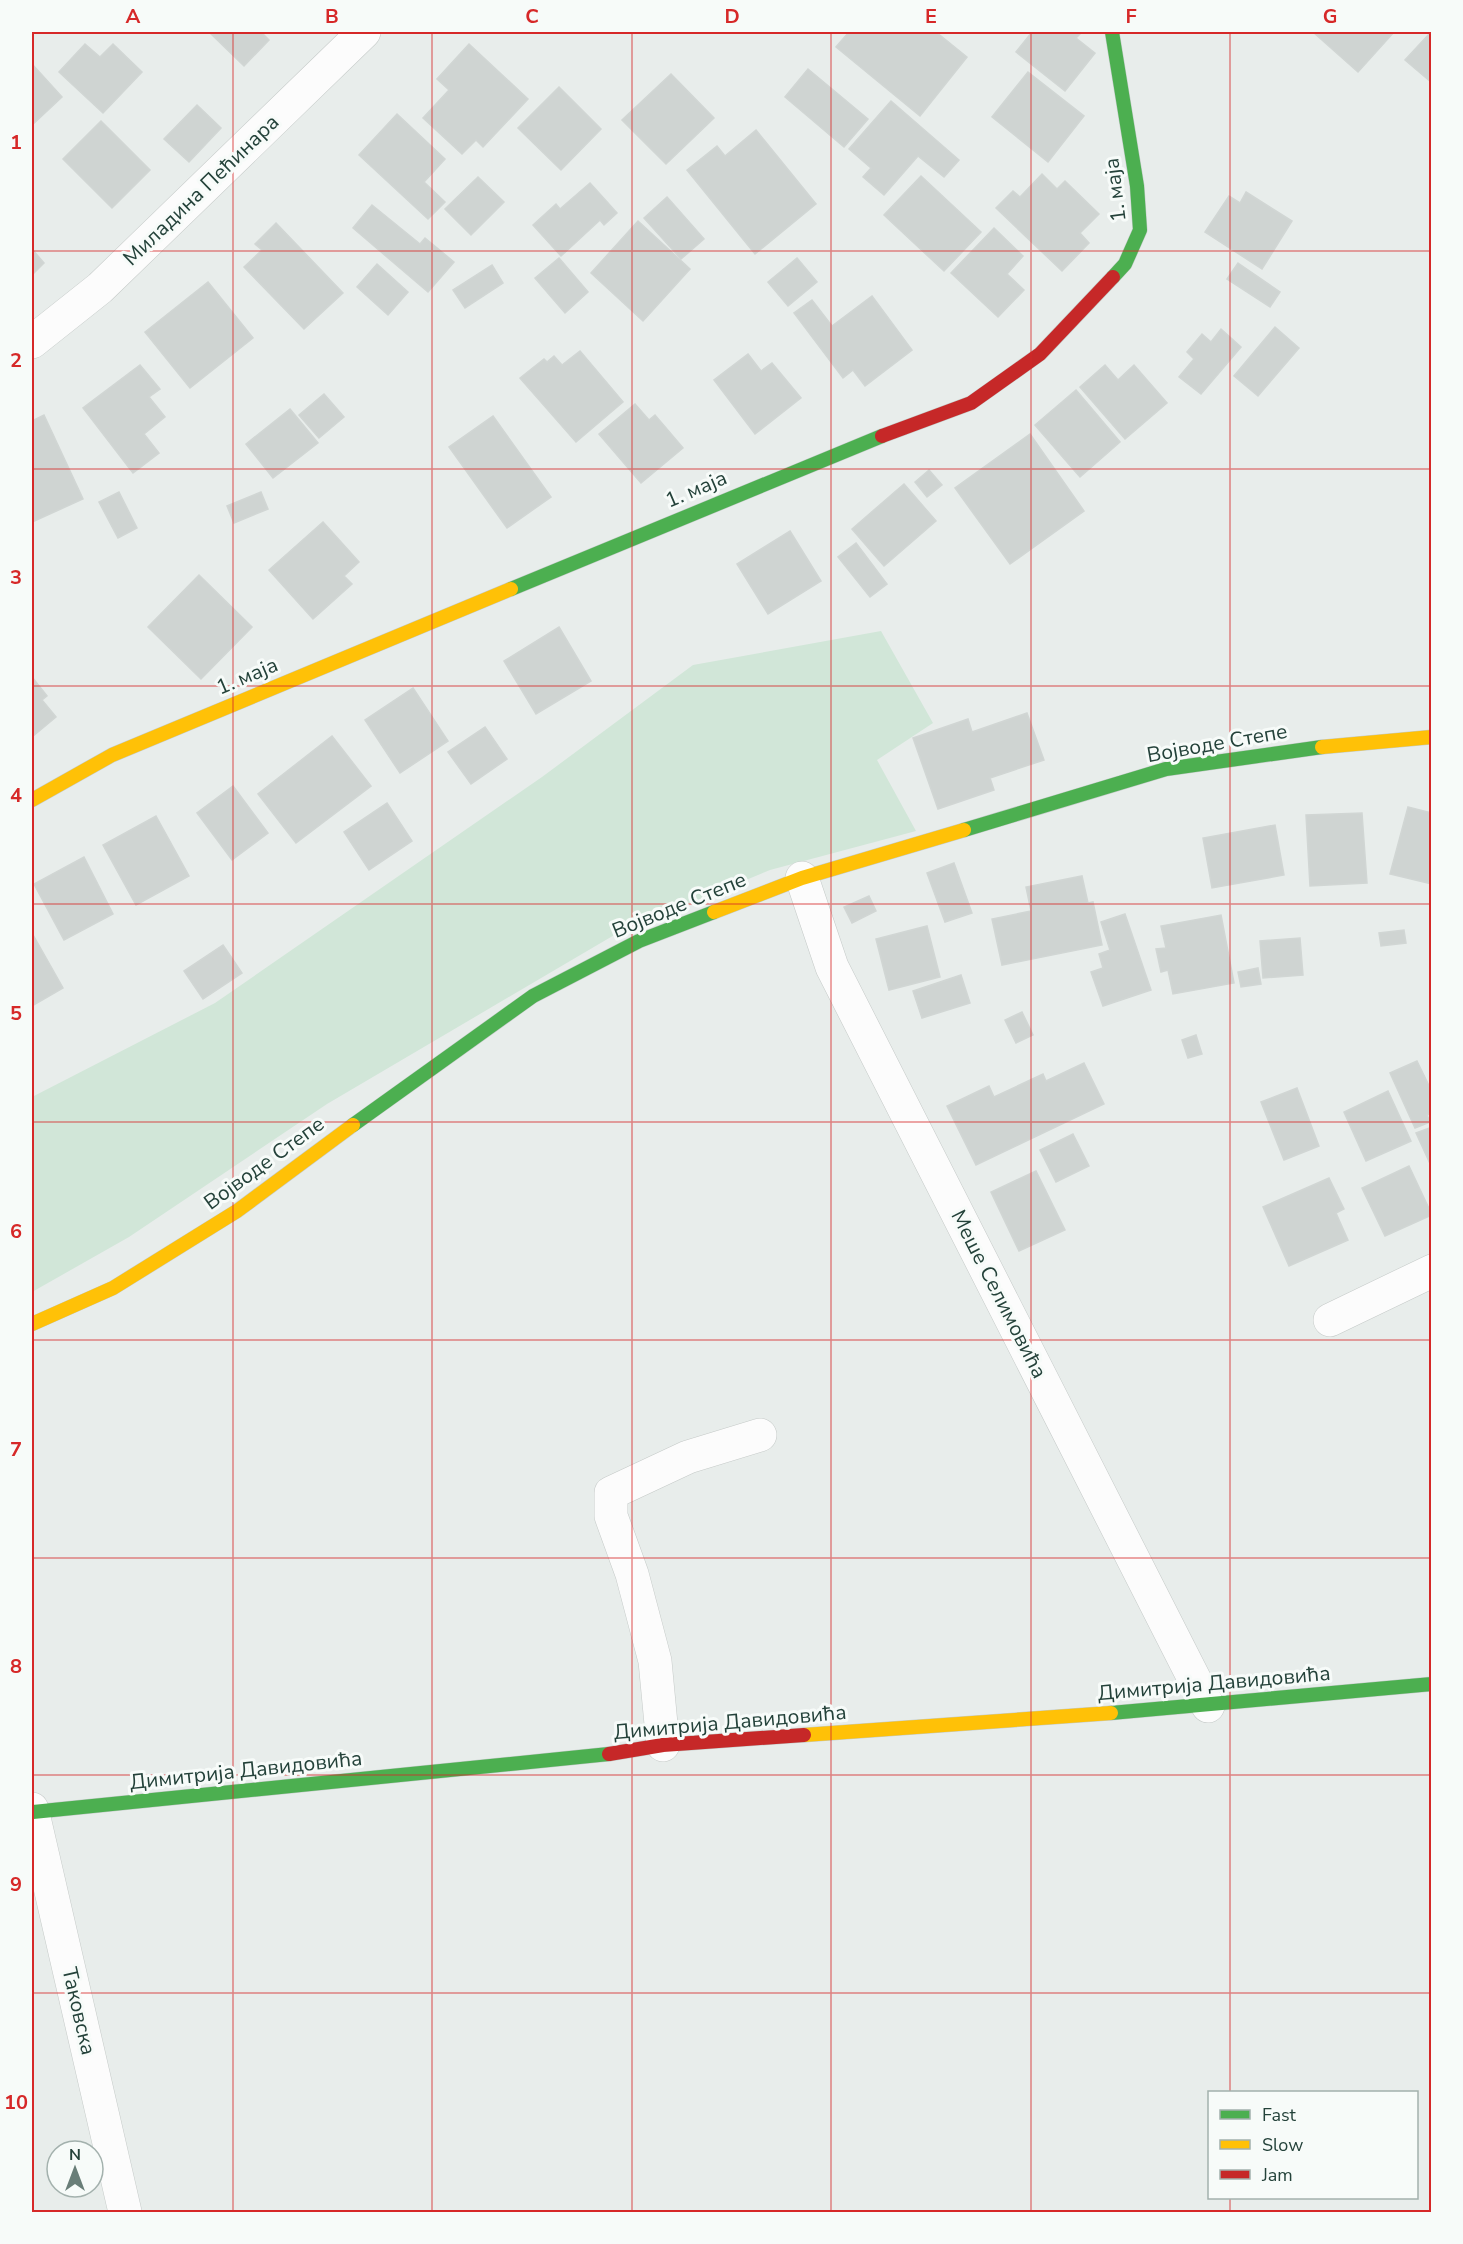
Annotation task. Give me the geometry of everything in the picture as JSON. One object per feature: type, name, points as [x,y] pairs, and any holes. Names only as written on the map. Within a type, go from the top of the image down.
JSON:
[{"type":"street","name":"Миладина Пећинара","points":[[32,342],[100,288],[364,32]]},
{"type":"street","name":"1. маја","points":[[32,800],[112,755],[840,452],[971,403],[1040,354],[1125,264],[1140,230],[1137,186],[1112,32]]},
{"type":"street","name":"Војводе Степе","points":[[32,1324],[113,1288],[237,1211],[439,1062],[533,996],[639,941],[802,878],[1166,769],[1344,744],[1431,737]]},
{"type":"street","name":"Меше Селимовића","points":[[802,878],[832,967],[1208,1706]]},
{"type":"street","points":[[1330,1320],[1431,1271]]},
{"type":"street","points":[[663,1745],[655,1661],[632,1574],[611,1516],[611,1493],[688,1457],[760,1435]]},
{"type":"street","name":"Димитрија Давидовића","points":[[32,1811],[616,1753],[663,1745],[1208,1706],[1431,1684]]},
{"type":"street","name":"Таковска","points":[[32,1811],[125,2212]]},
{"type":"green space","points":[[881,631],[933,723],[877,760],[916,831],[770,870],[616,934],[327,1104],[129,1237],[32,1292],[32,1097],[215,1003],[542,777],[693,665]]},
{"type":"building","points":[[261,32],[269,40],[244,66],[210,33]]},
{"type":"building","points":[[849,32],[936,32],[967,57],[920,116],[836,47]]},
{"type":"building","points":[[1032,32],[1079,32],[1081,33],[1076,38],[1095,53],[1065,91],[1016,52]]},
{"type":"building","points":[[1313,32],[1394,32],[1358,72]]},
{"type":"building","points":[[1432,32],[1432,83],[1405,60]]},
{"type":"building","points":[[85,44],[100,57],[113,44],[142,72],[103,113],[59,72]]},
{"type":"building","points":[[469,44],[528,99],[483,147],[476,140],[462,154],[423,118],[449,90],[437,79]]},
{"type":"building","points":[[32,64],[62,97],[32,125]]},
{"type":"building","points":[[808,69],[868,119],[844,147],[785,97]]},
{"type":"building","points":[[1028,72],[1084,116],[1048,162],[992,117]]},
{"type":"building","points":[[671,74],[714,118],[666,164],[622,120]]},
{"type":"building","points":[[559,87],[601,129],[561,170],[518,128]]},
{"type":"building","points":[[891,101],[959,160],[944,177],[918,156],[884,195],[863,177],[871,168],[849,149]]},
{"type":"building","points":[[197,105],[221,128],[189,162],[164,139]]},
{"type":"building","points":[[397,114],[445,159],[424,182],[445,202],[428,219],[359,155]]},
{"type":"building","points":[[101,121],[150,170],[112,208],[63,159]]},
{"type":"building","points":[[756,130],[816,204],[755,254],[687,170],[717,146],[725,156]]},
{"type":"building","points":[[1042,174],[1057,189],[1065,181],[1099,214],[1080,233],[1089,243],[1062,271],[996,208],[1013,191],[1020,197]]},
{"type":"building","points":[[921,176],[981,232],[944,271],[884,215]]},
{"type":"building","points":[[478,177],[504,202],[471,235],[445,209]]},
{"type":"building","points":[[590,183],[617,213],[604,225],[600,220],[561,256],[533,225],[556,204],[560,209]]},
{"type":"building","points":[[1246,192],[1292,221],[1262,269],[1205,232],[1229,196],[1240,203]]},
{"type":"building","points":[[667,197],[704,239],[681,259],[644,218]]},
{"type":"building","points":[[372,205],[420,244],[425,238],[454,262],[428,292],[353,228]]},
{"type":"building","points":[[638,221],[690,269],[643,321],[591,273]]},
{"type":"building","points":[[276,223],[343,293],[304,329],[244,267],[262,250],[255,244]]},
{"type":"building","points":[[994,228],[1023,256],[1007,274],[1024,290],[998,317],[951,273]]},
{"type":"building","points":[[32,249],[44,263],[32,275]]},
{"type":"building","points":[[559,258],[588,292],[565,313],[535,278]]},
{"type":"building","points":[[797,258],[817,282],[788,306],[768,282]]},
{"type":"building","points":[[1238,263],[1280,292],[1270,307],[1227,279]]},
{"type":"building","points":[[377,264],[408,292],[388,315],[357,287]]},
{"type":"building","points":[[492,265],[503,283],[465,308],[453,290]]},
{"type":"building","points":[[208,282],[253,338],[190,388],[145,332]]},
{"type":"building","points":[[872,296],[912,350],[865,386],[853,370],[843,378],[794,313],[812,300],[832,326]]},
{"type":"building","points":[[1275,327],[1299,348],[1258,396],[1234,376]]},
{"type":"building","points":[[1221,329],[1241,347],[1201,394],[1179,377],[1194,359],[1187,352],[1202,334],[1211,342]]},
{"type":"building","points":[[580,351],[623,402],[576,442],[520,378],[544,359],[547,362],[554,356],[562,365]]},
{"type":"building","points":[[748,354],[761,371],[772,363],[801,398],[755,434],[714,380]]},
{"type":"building","points":[[140,365],[160,389],[149,397],[165,417],[144,434],[159,453],[133,473],[83,408]]},
{"type":"building","points":[[1105,365],[1118,380],[1134,365],[1167,403],[1125,439],[1080,387]]},
{"type":"building","points":[[1076,390],[1120,442],[1080,477],[1035,425]]},
{"type":"building","points":[[324,394],[344,417],[319,438],[299,415]]},
{"type":"building","points":[[635,404],[649,420],[655,415],[683,448],[641,483],[599,434]]},
{"type":"building","points":[[290,409],[318,443],[273,478],[246,444]]},
{"type":"building","points":[[44,415],[83,499],[32,522],[32,421]]},
{"type":"building","points":[[493,416],[551,497],[507,528],[449,447]]},
{"type":"building","points":[[1030,434],[1084,511],[1010,564],[955,488]]},
{"type":"building","points":[[929,470],[942,485],[927,497],[915,482]]},
{"type":"building","points":[[904,484],[936,521],[884,566],[852,529]]},
{"type":"building","points":[[119,492],[137,528],[118,538],[99,502]]},
{"type":"building","points":[[261,492],[268,509],[234,523],[227,506]]},
{"type":"building","points":[[323,522],[359,562],[344,576],[352,584],[313,619],[269,570]]},
{"type":"building","points":[[790,531],[821,581],[768,614],[737,564]]},
{"type":"building","points":[[856,543],[887,584],[870,597],[838,557]]},
{"type":"building","points":[[199,575],[252,627],[201,679],[148,627]]},
{"type":"building","points":[[559,627],[591,681],[536,714],[504,661]]},
{"type":"building","points":[[32,677],[47,696],[42,700],[56,717],[32,737]]},
{"type":"building","points":[[413,688],[448,741],[400,773],[365,720]]},
{"type":"building","points":[[1027,713],[1044,760],[990,778],[994,790],[938,809],[913,738],[968,719],[972,732]]},
{"type":"building","points":[[485,727],[507,759],[471,784],[448,752]]},
{"type":"building","points":[[332,736],[371,786],[296,843],[258,794]]},
{"type":"building","points":[[233,786],[268,833],[232,860],[197,813]]},
{"type":"building","points":[[387,803],[412,841],[369,870],[344,832]]},
{"type":"building","points":[[1408,807],[1432,813],[1432,884],[1390,874]]},
{"type":"building","points":[[1362,813],[1367,883],[1310,886],[1306,815]]},
{"type":"building","points":[[156,816],[189,876],[136,905],[103,845]]},
{"type":"building","points":[[1275,825],[1284,875],[1212,888],[1203,838]]},
{"type":"building","points":[[84,857],[113,914],[64,940],[34,884]]},
{"type":"building","points":[[954,863],[972,913],[945,922],[927,873]]},
{"type":"building","points":[[1082,876],[1088,903],[1093,902],[1102,945],[1002,965],[992,919],[1031,911],[1026,887]]},
{"type":"building","points":[[869,896],[876,911],[852,923],[844,907]]},
{"type":"building","points":[[1125,914],[1151,990],[1103,1006],[1091,972],[1103,968],[1099,954],[1110,950],[1101,922]]},
{"type":"building","points":[[1221,915],[1234,983],[1173,994],[1168,970],[1161,972],[1156,949],[1166,948],[1161,926]]},
{"type":"building","points":[[927,926],[940,977],[889,990],[876,939]]},
{"type":"building","points":[[1404,930],[1406,943],[1381,946],[1379,933]]},
{"type":"building","points":[[32,933],[63,988],[32,1006]]},
{"type":"building","points":[[1300,938],[1303,975],[1263,978],[1260,941]]},
{"type":"building","points":[[223,945],[242,973],[203,999],[184,971]]},
{"type":"building","points":[[1258,968],[1261,984],[1241,987],[1238,972]]},
{"type":"building","points":[[961,975],[970,1003],[922,1018],[913,991]]},
{"type":"building","points":[[1022,1012],[1033,1035],[1016,1043],[1005,1020]]},
{"type":"building","points":[[1196,1035],[1202,1054],[1188,1058],[1182,1040]]},
{"type":"building","points":[[1417,1061],[1432,1092],[1432,1113],[1427,1115],[1430,1122],[1415,1128],[1390,1073]]},
{"type":"building","points":[[1084,1063],[1104,1104],[976,1165],[947,1106],[989,1086],[994,1097],[1043,1074],[1046,1081]]},
{"type":"building","points":[[1297,1088],[1319,1146],[1284,1160],[1261,1102]]},
{"type":"building","points":[[1388,1091],[1411,1141],[1366,1161],[1344,1112]]},
{"type":"building","points":[[1432,1127],[1432,1168],[1416,1133]]},
{"type":"building","points":[[1073,1134],[1089,1166],[1056,1182],[1040,1150]]},
{"type":"building","points":[[1409,1166],[1432,1215],[1385,1236],[1362,1188]]},
{"type":"building","points":[[1036,1171],[1065,1230],[1019,1251],[991,1192]]},
{"type":"building","points":[[1329,1178],[1344,1209],[1336,1213],[1348,1240],[1289,1266],[1263,1207]]},
{"type":"traffic: fast","points":[[1112,32],[1137,186],[1140,230],[1125,264],[1113,277]]},
{"type":"traffic: fast","points":[[511,589],[882,436]]},
{"type":"traffic: fast","points":[[964,830],[1166,769],[1322,747]]},
{"type":"traffic: fast","points":[[353,1125],[533,996],[639,941],[714,912]]},
{"type":"traffic: fast","points":[[1111,1713],[1432,1684]]},
{"type":"traffic: fast","points":[[33,1812],[609,1754]]},
{"type":"traffic: slow","points":[[32,800],[112,755],[511,589]]},
{"type":"traffic: slow","points":[[1322,747],[1432,737]]},
{"type":"traffic: slow","points":[[714,912],[802,878],[964,830]]},
{"type":"traffic: slow","points":[[32,1324],[113,1288],[237,1211],[353,1125]]},
{"type":"traffic: slow","points":[[804,1735],[1111,1713]]},
{"type":"traffic: jam","points":[[882,436],[971,403],[1040,354],[1113,277]]},
{"type":"traffic: jam","points":[[609,1754],[663,1745],[804,1735]]}]
